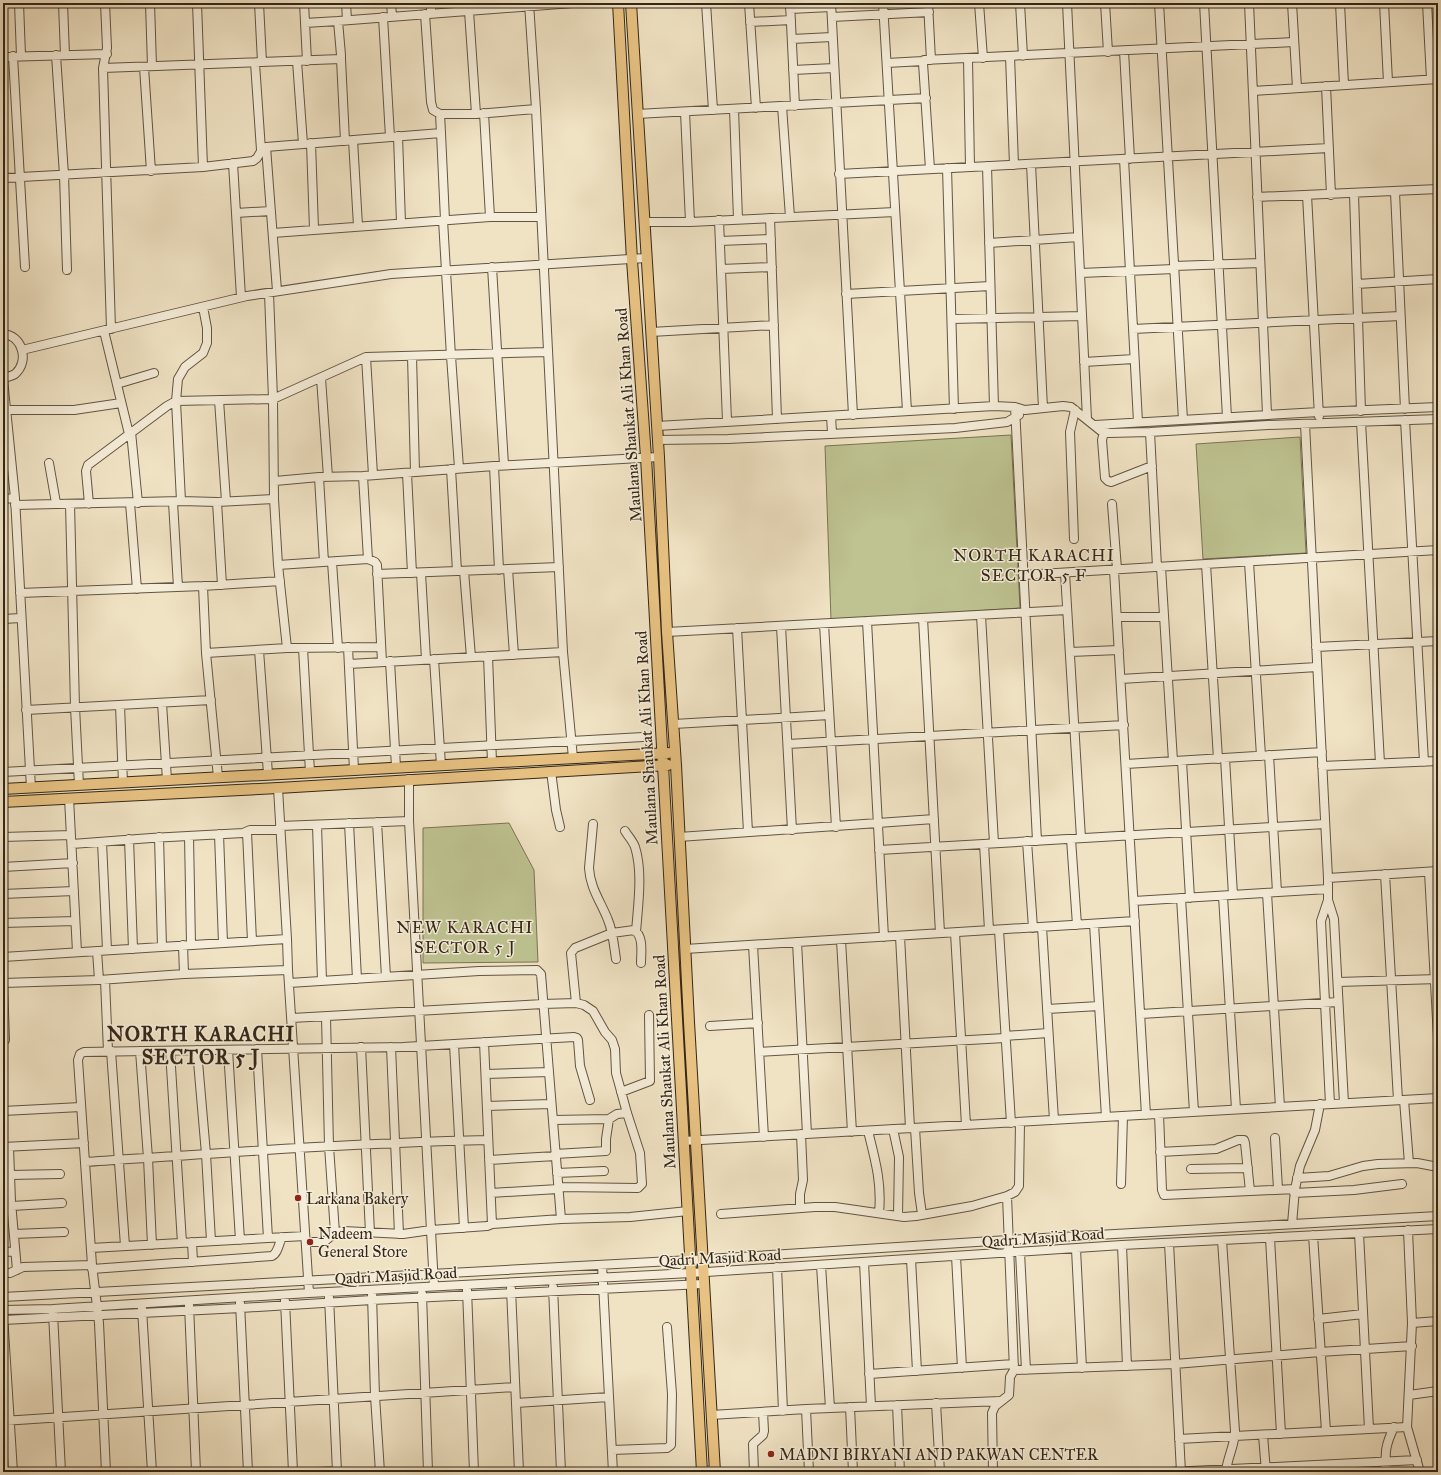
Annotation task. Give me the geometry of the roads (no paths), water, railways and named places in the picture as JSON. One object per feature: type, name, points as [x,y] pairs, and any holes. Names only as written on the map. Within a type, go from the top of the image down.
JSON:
[{"type":"main road","name":"Maulana Shaukat Ali Khan Road","points":[[618,3],[632,260],[646,458],[683,1141],[691,1260],[700,1472]]},
{"type":"main road","name":"Maulana Shaukat Ali Khan Road","points":[[630,3],[659,457],[667,632],[674,724],[703,1284],[715,1471]]},
{"type":"main road","points":[[3,789],[675,752]]},
{"type":"main road","points":[[3,802],[676,765]]},
{"type":"street","points":[[19,3],[17,56],[20,178],[25,267]]},
{"type":"street","points":[[63,3],[60,55],[67,270]]},
{"type":"street","points":[[105,3],[107,54],[103,68],[107,173],[107,330],[121,403],[130,433],[137,589]]},
{"type":"street","points":[[150,3],[148,66],[151,171]]},
{"type":"street","points":[[197,3],[203,167]]},
{"type":"street","points":[[258,3],[258,62],[264,149],[273,233],[274,499],[278,565],[287,648]]},
{"type":"street","points":[[304,3],[307,61]]},
{"type":"street","points":[[346,3],[347,20]]},
{"type":"street","points":[[391,3],[392,16]]},
{"type":"street","points":[[431,3],[428,14],[431,102],[433,110],[440,114],[536,109]]},
{"type":"street","points":[[305,23],[428,14],[474,8],[573,3]]},
{"type":"street","points":[[706,3],[713,110]]},
{"type":"street","points":[[749,3],[756,108]]},
{"type":"street","points":[[883,3],[907,411]]},
{"type":"street","points":[[928,3],[926,98],[930,169]]},
{"type":"street","points":[[979,3],[983,58]]},
{"type":"street","points":[[1020,3],[1024,56]]},
{"type":"street","points":[[1067,3],[1087,419]]},
{"type":"street","points":[[1105,3],[1108,52]]},
{"type":"street","points":[[1159,3],[1183,420]]},
{"type":"street","points":[[1204,3],[1227,417]]},
{"type":"street","points":[[1249,3],[1267,414]]},
{"type":"street","points":[[1292,3],[1297,88]]},
{"type":"street","points":[[1340,3],[1344,85]]},
{"type":"street","points":[[1384,3],[1388,82]]},
{"type":"street","points":[[1252,91],[1434,79],[1427,3]]},
{"type":"street","points":[[530,5],[563,652],[573,758]]},
{"type":"street","points":[[795,106],[790,6],[831,5],[835,104],[853,414]]},
{"type":"street","points":[[474,8],[480,113],[490,217]]},
{"type":"street","points":[[832,17],[929,12]]},
{"type":"street","points":[[383,17],[401,223]]},
{"type":"street","points":[[750,22],[791,20]]},
{"type":"street","points":[[338,21],[358,226]]},
{"type":"street","points":[[792,39],[832,37]]},
{"type":"street","points":[[887,63],[1294,42]]},
{"type":"street","points":[[1124,51],[1130,271],[1138,422]]},
{"type":"street","points":[[3,57],[107,54]]},
{"type":"street","points":[[1010,56],[1014,164]]},
{"type":"street","points":[[968,59],[970,167]]},
{"type":"street","points":[[103,68],[341,60]]},
{"type":"street","points":[[297,61],[307,144],[314,230]]},
{"type":"street","points":[[793,70],[834,68]]},
{"type":"street","points":[[1326,86],[1331,195]]},
{"type":"street","points":[[637,114],[926,98]]},
{"type":"street","points":[[782,106],[790,217]]},
{"type":"street","points":[[734,109],[738,219]]},
{"type":"street","points":[[685,112],[690,222]]},
{"type":"street","points":[[440,114],[460,571],[471,657]]},
{"type":"street","points":[[3,178],[203,167],[253,161],[264,149],[349,140],[440,133]]},
{"type":"street","points":[[839,174],[1329,148]]},
{"type":"street","points":[[233,163],[241,297]]},
{"type":"street","points":[[1031,164],[1044,408]]},
{"type":"street","points":[[987,166],[994,406]]},
{"type":"street","points":[[947,168],[954,409]]},
{"type":"street","points":[[1257,197],[1354,194],[1438,189]]},
{"type":"street","points":[[1395,192],[1405,409]]},
{"type":"street","points":[[1354,194],[1361,411]]},
{"type":"street","points":[[1307,195],[1320,423]]},
{"type":"street","points":[[236,213],[271,211]]},
{"type":"street","points":[[645,222],[690,222],[895,212]]},
{"type":"street","points":[[273,233],[490,217],[541,216]]},
{"type":"street","points":[[770,218],[777,419]]},
{"type":"street","points":[[719,220],[727,421]]},
{"type":"street","points":[[989,243],[1078,237]]},
{"type":"street","points":[[720,241],[771,239]]},
{"type":"street","points":[[22,350],[241,297],[391,274],[646,258]]},
{"type":"street","points":[[1081,273],[1130,271],[1218,264],[1260,263]]},
{"type":"street","points":[[492,267],[504,465]]},
{"type":"street","points":[[721,269],[772,267]]},
{"type":"street","points":[[1357,284],[1438,279]]},
{"type":"street","points":[[846,294],[990,286]]},
{"type":"street","points":[[178,587],[176,401],[178,379],[185,367],[203,352],[207,343],[207,328],[203,307]]},
{"type":"street","points":[[952,319],[1082,316]]},
{"type":"street","points":[[1133,329],[1400,316]]},
{"type":"street","points":[[651,332],[774,325]]},
{"type":"street","points":[[3,334],[7,334],[17,340],[22,350],[22,363],[15,374],[3,379],[5,421],[15,502],[31,788]]},
{"type":"street","points":[[89,504],[86,471],[88,465],[167,406],[176,401],[273,399],[366,357],[451,356],[548,352]]},
{"type":"street","points":[[412,356],[412,573]]},
{"type":"street","points":[[366,357],[373,475]]},
{"type":"street","points":[[1084,362],[1134,359]]},
{"type":"street","points":[[117,384],[154,373]]},
{"type":"street","points":[[321,378],[323,477],[328,562],[338,648]]},
{"type":"street","points":[[220,400],[226,501]]},
{"type":"street","points":[[5,406],[74,410],[121,403]]},
{"type":"street","points":[[656,426],[994,406],[1015,407],[1025,410],[1064,406],[1071,407],[1101,431],[1109,433],[1438,419]]},
{"type":"street","points":[[1015,407],[1037,841]]},
{"type":"street","points":[[1095,425],[1267,414],[1438,407]]},
{"type":"street","points":[[658,440],[728,439],[955,428],[1007,422],[1025,410]]},
{"type":"street","points":[[1074,538],[1070,432],[1075,410]]},
{"type":"street","points":[[831,416],[832,433]]},
{"type":"street","points":[[1405,420],[1424,762]]},
{"type":"street","points":[[1361,422],[1380,763]]},
{"type":"street","points":[[1305,424],[1328,900],[1334,919],[1344,1103]]},
{"type":"street","points":[[1104,432],[1102,440],[1105,478],[1108,481],[1111,482],[1152,466]]},
{"type":"street","points":[[1150,432],[1173,761]]},
{"type":"street","points":[[275,481],[504,465],[659,457]]},
{"type":"street","points":[[50,463],[56,503]]},
{"type":"street","points":[[494,466],[499,570]]},
{"type":"street","points":[[363,476],[368,559]]},
{"type":"street","points":[[3,499],[15,502],[89,504],[177,501],[217,502],[274,499]]},
{"type":"street","points":[[217,502],[222,585]]},
{"type":"street","points":[[70,504],[75,707],[79,785]]},
{"type":"street","points":[[1112,504],[1117,617],[1146,1114]]},
{"type":"street","points":[[1023,575],[1438,550]]},
{"type":"street","points":[[278,565],[368,559],[372,560],[377,565],[381,646],[386,662],[396,767]]},
{"type":"street","points":[[1249,562],[1256,671],[1273,827],[1277,892]]},
{"type":"street","points":[[1206,564],[1212,673],[1229,830],[1233,895]]},
{"type":"street","points":[[377,574],[559,567]]},
{"type":"street","points":[[508,570],[514,655]]},
{"type":"street","points":[[422,573],[441,765]]},
{"type":"street","points":[[1065,573],[1081,838]]},
{"type":"street","points":[[20,593],[203,586],[280,581]]},
{"type":"street","points":[[203,586],[206,653],[218,777]]},
{"type":"street","points":[[667,632],[1067,610]]},
{"type":"street","points":[[981,615],[994,843]]},
{"type":"street","points":[[1117,617],[1164,616]]},
{"type":"street","points":[[3,619],[21,618]]},
{"type":"street","points":[[923,618],[940,933]]},
{"type":"street","points":[[867,621],[884,937]]},
{"type":"street","points":[[824,624],[836,827]]},
{"type":"street","points":[[781,626],[792,830]]},
{"type":"street","points":[[736,628],[748,832]]},
{"type":"street","points":[[1316,647],[1438,641]]},
{"type":"street","points":[[206,653],[287,648],[348,648],[381,646]]},
{"type":"street","points":[[303,648],[310,772]]},
{"type":"street","points":[[348,648],[354,770]]},
{"type":"street","points":[[259,650],[268,774]]},
{"type":"street","points":[[1070,652],[1119,650]]},
{"type":"street","points":[[349,664],[563,652]]},
{"type":"street","points":[[488,656],[492,762]]},
{"type":"street","points":[[1121,678],[1317,667]]},
{"type":"street","points":[[26,710],[211,700]]},
{"type":"street","points":[[162,703],[167,780]]},
{"type":"street","points":[[120,705],[123,783]]},
{"type":"street","points":[[674,724],[829,715]]},
{"type":"street","points":[[788,744],[1124,725]]},
{"type":"street","points":[[3,772],[643,737]]},
{"type":"street","points":[[1126,764],[1322,752]]},
{"type":"street","points":[[1182,761],[1186,832],[1188,1011],[1194,1112]]},
{"type":"street","points":[[1322,766],[1438,761]]},
{"type":"street","points":[[551,772],[555,805],[560,827]]},
{"type":"street","points":[[409,779],[409,821],[434,1286]]},
{"type":"street","points":[[278,788],[309,1293]]},
{"type":"street","points":[[69,798],[77,952]]},
{"type":"street","points":[[679,837],[934,819]]},
{"type":"street","points":[[72,844],[247,832],[250,830],[317,825],[409,821]]},
{"type":"street","points":[[377,822],[386,977]]},
{"type":"street","points":[[349,823],[357,979]]},
{"type":"street","points":[[593,824],[589,875],[593,890],[606,915],[612,933],[616,959]]},
{"type":"street","points":[[879,850],[1325,824]]},
{"type":"street","points":[[317,825],[322,981]]},
{"type":"street","points":[[625,831],[634,846],[639,876],[636,932],[640,939],[641,963]]},
{"type":"street","points":[[247,832],[252,941]]},
{"type":"street","points":[[219,834],[223,943]]},
{"type":"street","points":[[3,837],[71,835]]},
{"type":"street","points":[[184,974],[187,945],[189,836]]},
{"type":"street","points":[[159,837],[162,947]]},
{"type":"street","points":[[129,839],[133,949]]},
{"type":"street","points":[[1071,839],[1077,925]]},
{"type":"street","points":[[1027,841],[1047,1009],[1054,1120]]},
{"type":"street","points":[[102,842],[107,950]]},
{"type":"street","points":[[984,844],[989,930]]},
{"type":"street","points":[[3,867],[73,863]]},
{"type":"street","points":[[1328,878],[1438,871]]},
{"type":"street","points":[[1429,872],[1438,1038]]},
{"type":"street","points":[[1385,874],[1391,980],[1401,1100],[1409,1163]]},
{"type":"street","points":[[1134,901],[1328,889]]},
{"type":"street","points":[[3,894],[74,892]]},
{"type":"street","points":[[1267,893],[1280,1107]]},
{"type":"street","points":[[1223,896],[1236,1110]]},
{"type":"street","points":[[1328,900],[1321,921],[1330,1104]]},
{"type":"street","points":[[3,923],[76,921]]},
{"type":"street","points":[[685,949],[1135,921]]},
{"type":"street","points":[[1094,924],[1106,1117]]},
{"type":"street","points":[[999,930],[1011,1123]]},
{"type":"street","points":[[576,1003],[572,950],[612,933],[628,931],[636,932]]},
{"type":"street","points":[[955,933],[966,1125]]},
{"type":"street","points":[[900,936],[906,1044],[922,1214]]},
{"type":"street","points":[[3,957],[287,939]]},
{"type":"street","points":[[841,940],[852,1132]]},
{"type":"street","points":[[797,942],[803,1050],[804,1134],[803,1180],[800,1194],[800,1207]]},
{"type":"street","points":[[753,945],[764,1137]]},
{"type":"street","points":[[97,951],[102,980],[109,1052],[125,1246]]},
{"type":"street","points":[[3,1042],[6,1040],[3,982],[102,980],[184,974],[288,970]]},
{"type":"street","points":[[289,983],[479,971],[537,970],[540,974],[543,1004],[561,1218]]},
{"type":"street","points":[[1338,982],[1436,979]]},
{"type":"street","points":[[1141,1014],[1338,1002]]},
{"type":"street","points":[[292,1018],[576,1003],[584,1005],[593,1011],[605,1032],[612,1040],[615,1049],[616,1073],[640,1153],[642,1168],[641,1186],[638,1188],[558,1188],[491,1193]]},
{"type":"street","points":[[1047,1009],[1099,1006]]},
{"type":"street","points":[[621,1092],[650,1080],[649,1015]]},
{"type":"street","points":[[326,1017],[329,1146],[335,1233]]},
{"type":"street","points":[[710,1026],[758,1023]]},
{"type":"street","points":[[759,1052],[961,1041],[1048,1033]]},
{"type":"street","points":[[106,1472],[98,1316],[92,1267],[78,1060],[80,1054],[84,1052],[170,1050],[361,1048],[422,1046],[546,1038],[577,1038],[580,1066],[590,1100]]},
{"type":"street","points":[[484,1042],[492,1224]]},
{"type":"street","points":[[454,1044],[464,1228]]},
{"type":"street","points":[[391,1047],[399,1234]]},
{"type":"street","points":[[361,1048],[370,1233]]},
{"type":"street","points":[[257,1049],[268,1238]]},
{"type":"street","points":[[170,1050],[182,1243]]},
{"type":"street","points":[[197,1050],[206,1154],[210,1241]]},
{"type":"street","points":[[228,1050],[240,1240]]},
{"type":"street","points":[[140,1051],[148,1158],[152,1245]]},
{"type":"street","points":[[486,1074],[549,1072]]},
{"type":"street","points":[[683,1141],[1438,1098]]},
{"type":"street","points":[[487,1106],[552,1104]]},
{"type":"street","points":[[1292,1224],[1294,1191],[1297,1178],[1300,1166],[1315,1130],[1320,1104]]},
{"type":"street","points":[[3,1111],[81,1107]]},
{"type":"street","points":[[553,1120],[609,1119],[617,1114],[627,1113]]},
{"type":"street","points":[[1158,1114],[1162,1190],[1164,1195],[1278,1190],[1354,1190],[1402,1184]]},
{"type":"street","points":[[1121,1184],[1123,1116]]},
{"type":"street","points":[[489,1160],[606,1151],[609,1119]]},
{"type":"street","points":[[720,1214],[800,1207],[835,1207],[904,1217],[972,1206],[1007,1196],[1015,1192],[1019,1186],[1020,1122]]},
{"type":"street","points":[[893,1129],[899,1157],[898,1216]]},
{"type":"street","points":[[868,1131],[879,1181],[879,1213]]},
{"type":"street","points":[[1275,1138],[1278,1190]]},
{"type":"street","points":[[85,1162],[329,1146],[488,1140]]},
{"type":"street","points":[[1160,1152],[1216,1149],[1242,1140],[1245,1142],[1250,1191]]},
{"type":"street","points":[[17,1270],[10,1175],[6,1147],[84,1143]]},
{"type":"street","points":[[1297,1178],[1329,1176],[1363,1166],[1378,1164],[1417,1163],[1438,1167]]},
{"type":"street","points":[[1191,1169],[1248,1168]]},
{"type":"street","points":[[557,1172],[604,1171]]},
{"type":"street","points":[[10,1175],[60,1174]]},
{"type":"street","points":[[993,1472],[992,1413],[995,1406],[1009,1395],[1010,1377],[1014,1367],[1007,1196]]},
{"type":"street","points":[[12,1206],[62,1203]]},
{"type":"street","points":[[91,1248],[282,1237],[324,1242],[335,1233],[343,1231],[399,1234],[561,1218],[630,1217],[688,1211]]},
{"type":"street","name":"Qadri Masjid Road","points":[[3,1297],[691,1260],[1008,1240],[1438,1216]]},
{"type":"street","name":"Qadri Masjid Road","points":[[3,1310],[53,1310],[240,1297],[691,1273],[1122,1245],[1438,1229]]},
{"type":"street","points":[[1408,1230],[1412,1346],[1407,1428],[1420,1472]]},
{"type":"street","points":[[14,1234],[64,1232]]},
{"type":"street","points":[[1360,1233],[1369,1429]]},
{"type":"street","points":[[1314,1235],[1326,1431]]},
{"type":"street","points":[[3,1273],[10,1273],[23,1268],[92,1267],[272,1256],[277,1252],[278,1245],[282,1237]]},
{"type":"street","points":[[1270,1238],[1281,1434]]},
{"type":"street","points":[[1222,1240],[1235,1436],[1226,1471]]},
{"type":"street","points":[[192,1242],[193,1262]]},
{"type":"street","points":[[1168,1243],[1181,1472]]},
{"type":"street","points":[[1122,1245],[1128,1366]]},
{"type":"street","points":[[1076,1249],[1082,1368]]},
{"type":"street","points":[[3,1252],[16,1251]]},
{"type":"street","points":[[1020,1252],[1026,1370]]},
{"type":"street","points":[[956,1256],[962,1368]]},
{"type":"street","points":[[911,1259],[917,1371]]},
{"type":"street","points":[[864,1262],[871,1406]]},
{"type":"street","points":[[602,1265],[613,1472]]},
{"type":"street","points":[[821,1265],[830,1408]]},
{"type":"street","points":[[778,1267],[783,1411]]},
{"type":"street","points":[[553,1280],[561,1472]]},
{"type":"street","points":[[510,1283],[519,1472]]},
{"type":"street","points":[[3,1320],[98,1316],[422,1297],[703,1284]]},
{"type":"street","points":[[466,1285],[474,1472]]},
{"type":"street","points":[[421,1287],[428,1472]]},
{"type":"street","points":[[372,1290],[375,1396],[380,1472]]},
{"type":"street","points":[[317,1472],[337,1471],[328,1292]]},
{"type":"street","points":[[284,1295],[294,1472]]},
{"type":"street","points":[[240,1297],[248,1472]]},
{"type":"street","points":[[189,1300],[196,1472]]},
{"type":"street","points":[[142,1304],[152,1472]]},
{"type":"street","points":[[3,1310],[7,1421],[13,1472]]},
{"type":"street","points":[[53,1310],[61,1472]]},
{"type":"street","points":[[1318,1319],[1364,1314]]},
{"type":"street","points":[[1412,1323],[1438,1321]]},
{"type":"street","points":[[612,1450],[668,1448],[671,1445],[672,1394],[668,1328]]},
{"type":"street","points":[[869,1374],[962,1368],[1014,1367],[1026,1370],[1175,1364],[1276,1355],[1412,1346]]},
{"type":"street","points":[[7,1421],[515,1387]]},
{"type":"street","points":[[1409,1395],[1438,1391]]},
{"type":"street","points":[[516,1403],[609,1397]]},
{"type":"street","points":[[711,1415],[806,1409],[1000,1401]]},
{"type":"street","points":[[936,1403],[940,1472]]},
{"type":"street","points":[[897,1405],[900,1472]]},
{"type":"street","points":[[850,1407],[853,1472]]},
{"type":"street","points":[[806,1409],[809,1472]]},
{"type":"street","points":[[754,1472],[753,1444],[763,1435],[763,1412]]},
{"type":"street","points":[[1179,1439],[1394,1427],[1407,1428]]},
{"type":"street","points":[[1386,1472],[1386,1444],[1394,1427]]},
{"type":"street","points":[[1264,1435],[1266,1470]]},
{"type":"street","points":[[1170,1472],[1347,1468],[1385,1462],[1417,1460]]},
{"type":"street","points":[[700,1472],[715,1471]]},
{"type":"place","name":"Larkana Bakery","points":[[298,1198]]},
{"type":"place","name":"Nadeem General Store","points":[[310,1242]]},
{"type":"place","name":"MADNI BIRYANI AND PAKWAN CENTER","points":[[771,1454]]},
{"type":"district","name":"NORTH KARACHI SECTOR 5 F","points":[[1034,565]]},
{"type":"district","name":"NEW KARACHI SECTOR 5 J","points":[[465,937]]},
{"type":"district","name":"NORTH KARACHI SECTOR 5 J","points":[[201,1046]]}]
